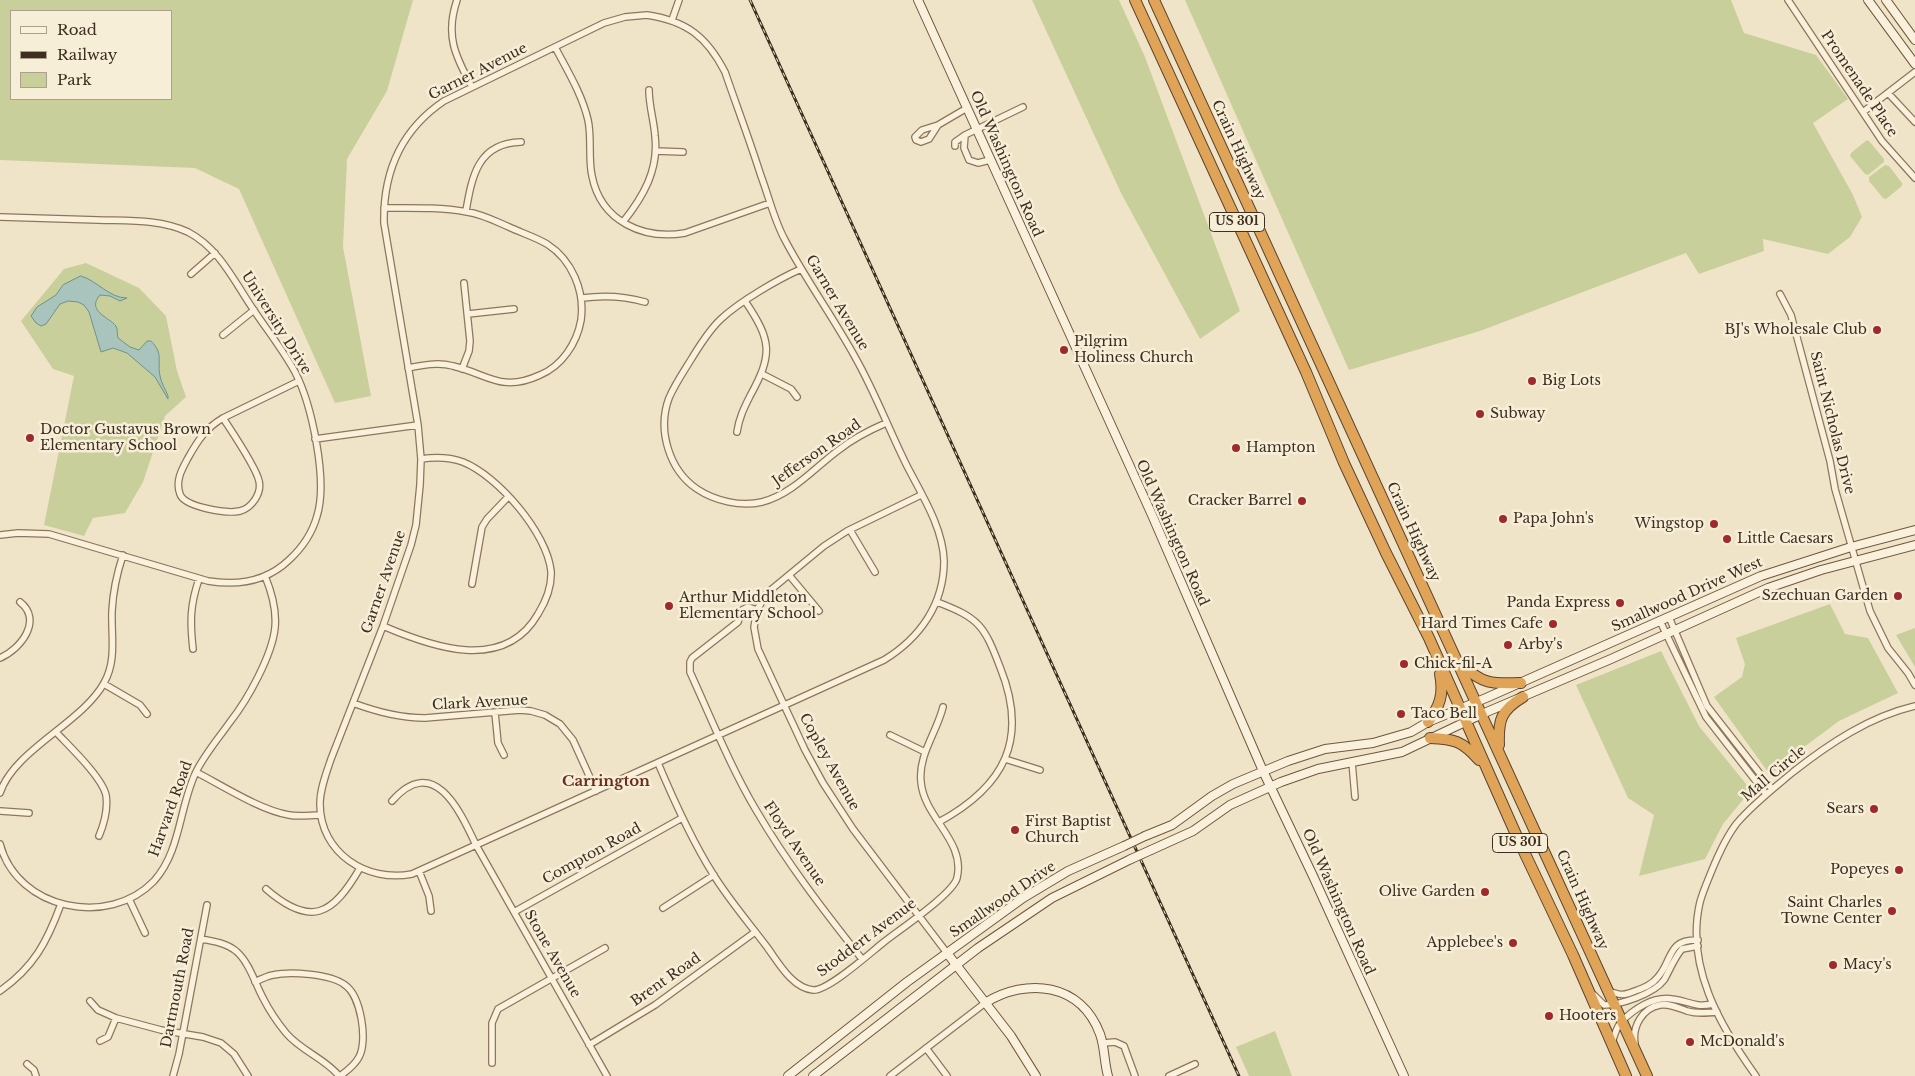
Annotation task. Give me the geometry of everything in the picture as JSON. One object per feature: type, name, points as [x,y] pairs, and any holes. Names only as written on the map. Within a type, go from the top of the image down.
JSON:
[{"type":"highway","name":"US 301","points":[[1135,0],[1236,218],[1377,535],[1435,651],[1465,722],[1626,1076]]},
{"type":"highway","points":[[1140,11],[1155,3]]},
{"type":"highway","name":"Crain Highway","points":[[1155,3],[1647,1076]]},
{"type":"highway","points":[[1236,218],[1252,213]]},
{"type":"highway","points":[[1428,722],[1437,709],[1442,697],[1442,681],[1435,651]]},
{"type":"highway","points":[[1458,661],[1473,676],[1485,682],[1497,684],[1521,683]]},
{"type":"highway","points":[[1499,751],[1499,731],[1503,714],[1509,706],[1523,697]]},
{"type":"highway","points":[[1430,738],[1450,739],[1458,742],[1471,751],[1486,767]]},
{"type":"main road","name":"Old Washington Road","points":[[918,0],[1152,515],[1263,771],[1404,1076]]},
{"type":"main road","points":[[1868,0],[1915,64]]},
{"type":"main road","points":[[1886,0],[1915,40]]},
{"type":"main road","name":"Smallwood Drive West","points":[[1476,701],[1521,683],[1761,576],[1851,547],[1915,530]]},
{"type":"main road","name":"Smallwood Drive West","points":[[1482,714],[1792,579],[1855,560],[1915,545]]},
{"type":"main road","name":"Smallwood Drive","points":[[788,1076],[907,982],[1001,914],[1068,871],[1172,825],[1212,796],[1263,771],[1324,749],[1385,740],[1411,732],[1428,722],[1476,701]]},
{"type":"main road","name":"Smallwood Drive","points":[[813,1076],[955,964],[1052,898],[1131,859],[1185,836],[1230,805],[1271,786],[1318,769],[1402,752],[1482,714]]},
{"type":"main road","name":"Copley Avenue","points":[[947,953],[1021,1049],[1036,1076]]},
{"type":"main road","points":[[985,1003],[997,996],[1021,988],[1042,987],[1063,993],[1078,1002],[1089,1014],[1100,1034],[1108,1076]]},
{"type":"street","points":[[457,0],[450,26],[452,44],[472,87]]},
{"type":"street","points":[[672,20],[679,0]]},
{"type":"street","name":"Promenade Place","points":[[1788,0],[1882,142],[1915,178]]},
{"type":"street","name":"Garner Avenue","points":[[647,15],[672,20],[697,35],[713,50],[725,72],[777,223],[801,268],[869,382],[886,423],[933,518],[942,550],[943,571],[936,602],[920,630],[912,640],[895,654],[719,736],[419,871],[406,875],[392,875],[360,868],[348,861],[334,847],[326,834],[320,805],[322,787],[405,566],[416,524],[420,497],[421,459],[418,425],[385,232],[384,208],[386,188],[391,168],[408,135],[433,108],[472,87],[583,32],[616,18],[647,15]]},
{"type":"street","points":[[555,47],[586,111],[590,134],[590,166],[593,183],[606,206],[623,222],[649,233],[674,234],[686,232],[770,203]]},
{"type":"street","points":[[1863,112],[1915,72]]},
{"type":"street","points":[[623,222],[648,185],[653,171],[656,151],[649,90]]},
{"type":"street","points":[[1888,93],[1915,122]]},
{"type":"street","points":[[955,146],[955,142],[965,135],[1023,107]]},
{"type":"street","points":[[938,125],[967,108]]},
{"type":"street","points":[[965,135],[964,148],[969,160],[978,164],[990,160]]},
{"type":"street","points":[[466,212],[473,176],[480,162],[489,153],[501,146],[521,142]]},
{"type":"street","points":[[656,151],[682,152]]},
{"type":"street","points":[[384,208],[446,209],[487,217],[548,245],[559,254],[572,271],[582,298],[581,322],[574,341],[565,355],[544,373],[508,383],[489,380],[462,368],[440,364],[408,368]]},
{"type":"street","name":"University Drive","points":[[0,217],[160,222],[190,233],[216,253],[280,348],[299,381],[309,409],[315,439],[321,492],[316,521],[300,549],[285,564],[265,576],[235,584],[199,579],[50,534],[24,533],[0,536]]},
{"type":"street","points":[[191,274],[216,253]]},
{"type":"street","name":"Jefferson Road","points":[[801,268],[728,313],[712,329],[673,388],[668,400],[665,426],[669,454],[676,468],[691,484],[701,491],[727,502],[748,503],[770,499],[784,493],[842,448],[886,423]]},
{"type":"street","points":[[462,368],[470,346],[464,284]]},
{"type":"street","name":"Saint Nicholas Drive","points":[[1780,294],[1791,315],[1855,560]]},
{"type":"street","points":[[582,298],[622,296],[645,302]]},
{"type":"street","points":[[737,432],[741,413],[762,374],[767,353],[762,329],[745,301]]},
{"type":"street","points":[[468,314],[514,309]]},
{"type":"street","points":[[223,335],[254,310]]},
{"type":"street","points":[[762,374],[792,389],[797,397]]},
{"type":"street","points":[[223,418],[259,479],[258,494],[250,504],[238,511],[193,505],[181,497],[178,486],[181,471],[198,441],[208,428],[223,418],[299,381]]},
{"type":"street","points":[[315,439],[418,425]]},
{"type":"street","points":[[383,626],[441,647],[470,650],[497,647],[508,642],[527,628],[536,618],[550,586],[550,570],[546,551],[540,538],[492,479],[470,465],[445,458],[421,459]]},
{"type":"street","points":[[757,610],[767,593],[824,546],[850,530],[921,495]]},
{"type":"street","points":[[472,584],[482,527],[508,497]]},
{"type":"street","points":[[850,530],[875,572]]},
{"type":"street","points":[[0,793],[10,773],[91,700],[104,684],[110,671],[112,658],[113,601],[116,578],[123,555]]},
{"type":"street","points":[[1855,560],[1870,611],[1880,636],[1915,684]]},
{"type":"street","points":[[789,575],[819,611]]},
{"type":"street","name":"Harvard Road","points":[[1,849],[14,872],[30,888],[61,904],[82,908],[101,908],[129,899],[152,882],[168,861],[186,797],[196,772],[210,747],[246,699],[272,646],[276,614],[271,591],[265,576]]},
{"type":"street","points":[[193,648],[190,620],[191,604],[199,579]]},
{"type":"street","points":[[0,658],[19,645],[27,631],[29,612],[27,607],[20,602]]},
{"type":"street","points":[[936,602],[962,611],[979,624],[996,657],[1008,687],[1013,709],[1013,726],[1005,759],[982,792],[966,806],[938,822]]},
{"type":"street","name":"Floyd Avenue","points":[[757,610],[744,608],[738,622],[692,658],[690,672],[755,809],[786,860],[862,959]]},
{"type":"street","name":"Copley Avenue","points":[[757,610],[754,626],[756,642],[805,750],[853,829],[947,953]]},
{"type":"street","points":[[1669,617],[1707,706],[1772,789]]},
{"type":"street","points":[[1660,621],[1665,635],[1706,717],[1766,794]]},
{"type":"street","points":[[104,684],[140,704],[147,714]]},
{"type":"street","name":"Clark Avenue","points":[[353,703],[386,714],[410,718],[531,711],[545,715],[560,724],[573,740],[596,791]]},
{"type":"street","name":"Mall Circle","points":[[1756,1076],[1729,1036],[1713,1004],[1701,971],[1698,943],[1700,902],[1718,856],[1738,822],[1772,789],[1822,751],[1853,731],[1874,720],[1915,706]]},
{"type":"street","name":"Stoddert Avenue","points":[[658,762],[682,818],[714,875],[791,978],[798,985],[809,989],[819,989],[824,988],[943,897],[957,880],[957,854],[926,802],[921,785],[921,770],[925,752],[944,707]]},
{"type":"street","points":[[494,713],[498,743],[504,755]]},
{"type":"street","points":[[56,732],[96,777],[105,791],[106,808],[99,836]]},
{"type":"street","points":[[890,735],[925,752]]},
{"type":"street","points":[[1005,759],[1040,770]]},
{"type":"street","points":[[1352,762],[1354,797]]},
{"type":"street","points":[[196,772],[282,813],[294,816],[321,816]]},
{"type":"street","name":"Stone Avenue","points":[[392,801],[403,790],[412,785],[426,784],[444,791],[454,803],[607,1076]]},
{"type":"street","points":[[0,811],[29,813]]},
{"type":"street","name":"Compton Road","points":[[514,912],[682,818]]},
{"type":"street","points":[[266,889],[279,901],[292,908],[316,911],[340,898],[350,886],[360,868]]},
{"type":"street","points":[[419,871],[431,911]]},
{"type":"street","points":[[663,908],[714,875]]},
{"type":"street","points":[[129,899],[145,933]]},
{"type":"street","points":[[0,991],[26,970],[38,954],[49,935],[61,904]]},
{"type":"street","name":"Dartmouth Road","points":[[173,1076],[207,905]]},
{"type":"street","name":"Brent Road","points":[[589,1045],[655,1005],[755,932]]},
{"type":"street","points":[[200,939],[223,944],[238,952],[262,997],[286,1033],[300,1047],[331,1068],[339,1076],[355,1063],[361,1050],[360,1014],[355,997],[349,988],[337,980],[324,976],[275,974],[255,982]]},
{"type":"street","points":[[1608,991],[1625,995],[1649,986],[1658,978],[1671,951],[1676,945],[1683,941],[1698,943]]},
{"type":"street","points":[[1586,986],[1604,1005],[1614,1005],[1655,988],[1664,980],[1682,949],[1698,943]]},
{"type":"street","points":[[492,1063],[492,1023],[498,1009],[605,948]]},
{"type":"street","points":[[1612,1043],[1622,1022],[1645,1004],[1656,999],[1671,999],[1697,1006],[1713,1004]]},
{"type":"street","points":[[90,1001],[98,1010],[116,1018],[182,1034],[212,1039],[225,1045],[234,1054],[248,1076]]},
{"type":"street","points":[[890,1076],[985,1003]]},
{"type":"street","points":[[1638,1057],[1634,1037],[1635,1030],[1638,1021],[1648,1010],[1661,1005],[1703,1014],[1717,1012]]},
{"type":"street","points":[[100,1041],[108,1037],[116,1018]]},
{"type":"street","points":[[1103,1044],[1115,1042],[1124,1046],[1135,1076]]},
{"type":"street","points":[[926,1048],[947,1076]]},
{"type":"street","points":[[27,1064],[34,1070],[36,1076]]},
{"type":"street","points":[[1169,1076],[1195,1064]]},
{"type":"green space","points":[[0,0],[413,0],[387,91],[347,159],[343,247],[371,396],[335,403],[239,189],[195,168],[0,160]]},
{"type":"green space","points":[[1032,0],[1119,0],[1145,57],[1240,311],[1200,339],[1121,193]]},
{"type":"green space","points":[[1185,0],[1731,0],[1744,33],[1816,55],[1848,99],[1813,123],[1853,195],[1862,217],[1850,237],[1828,254],[1763,239],[1764,251],[1699,274],[1686,253],[1480,331],[1349,370]]},
{"type":"green space","points":[[1867,140],[1884,159],[1884,162],[1868,175],[1850,156]]},
{"type":"green space","points":[[1885,165],[1889,166],[1902,183],[1902,186],[1886,199],[1869,181],[1869,177]]},
{"type":"green space","points":[[86,263],[139,288],[166,316],[177,371],[186,397],[165,416],[143,482],[125,513],[93,518],[84,536],[44,525],[74,376],[53,369],[21,321],[64,269]]},
{"type":"green space","points":[[1830,604],[1845,634],[1868,638],[1898,693],[1839,721],[1788,759],[1770,775],[1714,697],[1742,677],[1745,664],[1736,638]]},
{"type":"green space","points":[[1915,628],[1915,667],[1896,635]]},
{"type":"green space","points":[[1661,651],[1699,726],[1751,790],[1723,824],[1705,859],[1639,876],[1654,815],[1628,798],[1576,685]]},
{"type":"green space","points":[[1275,1031],[1292,1076],[1249,1076],[1236,1047]]},
{"type":"water","points":[[81,276],[115,295],[127,298],[120,301],[110,296],[100,295],[96,301],[97,309],[116,326],[118,338],[130,347],[139,350],[147,341],[151,341],[155,346],[159,354],[159,371],[168,399],[155,377],[127,353],[113,348],[101,352],[89,312],[84,305],[68,301],[60,304],[46,324],[41,326],[31,316],[37,307],[56,295],[63,285]]},
{"type":"railway","points":[[750,0],[1239,1076]]},
{"type":"place","name":"BJ's Wholesale Club","points":[[1877,330]]},
{"type":"place","name":"Pilgrim Holiness Church","points":[[1064,350]]},
{"type":"place","name":"Big Lots","points":[[1532,381]]},
{"type":"place","name":"Subway","points":[[1480,414]]},
{"type":"place","name":"Doctor Gustavus Brown Elementary School","points":[[30,438]]},
{"type":"place","name":"Hampton","points":[[1236,448]]},
{"type":"place","name":"Cracker Barrel","points":[[1302,501]]},
{"type":"place","name":"Papa John's","points":[[1503,519]]},
{"type":"place","name":"Wingstop","points":[[1714,524]]},
{"type":"place","name":"Little Caesars","points":[[1727,539]]},
{"type":"place","name":"Szechuan Garden","points":[[1898,596]]},
{"type":"place","name":"Panda Express","points":[[1620,603]]},
{"type":"place","name":"Arthur Middleton Elementary School","points":[[669,606]]},
{"type":"place","name":"Hard Times Cafe","points":[[1553,624]]},
{"type":"place","name":"Arby's","points":[[1508,645]]},
{"type":"place","name":"Chick-fil-A","points":[[1404,664]]},
{"type":"place","name":"Taco Bell","points":[[1401,714]]},
{"type":"place","name":"Sears","points":[[1874,809]]},
{"type":"place","name":"First Baptist Church","points":[[1015,830]]},
{"type":"place","name":"Popeyes","points":[[1899,870]]},
{"type":"place","name":"Olive Garden","points":[[1485,892]]},
{"type":"place","name":"Saint Charles Towne Center","points":[[1892,911]]},
{"type":"place","name":"Applebee's","points":[[1513,943]]},
{"type":"place","name":"Macy's","points":[[1833,965]]},
{"type":"place","name":"Hooters","points":[[1549,1016]]},
{"type":"place","name":"McDonald's","points":[[1690,1042]]},
{"type":"district","name":"Carrington","points":[[606,782]]}]
